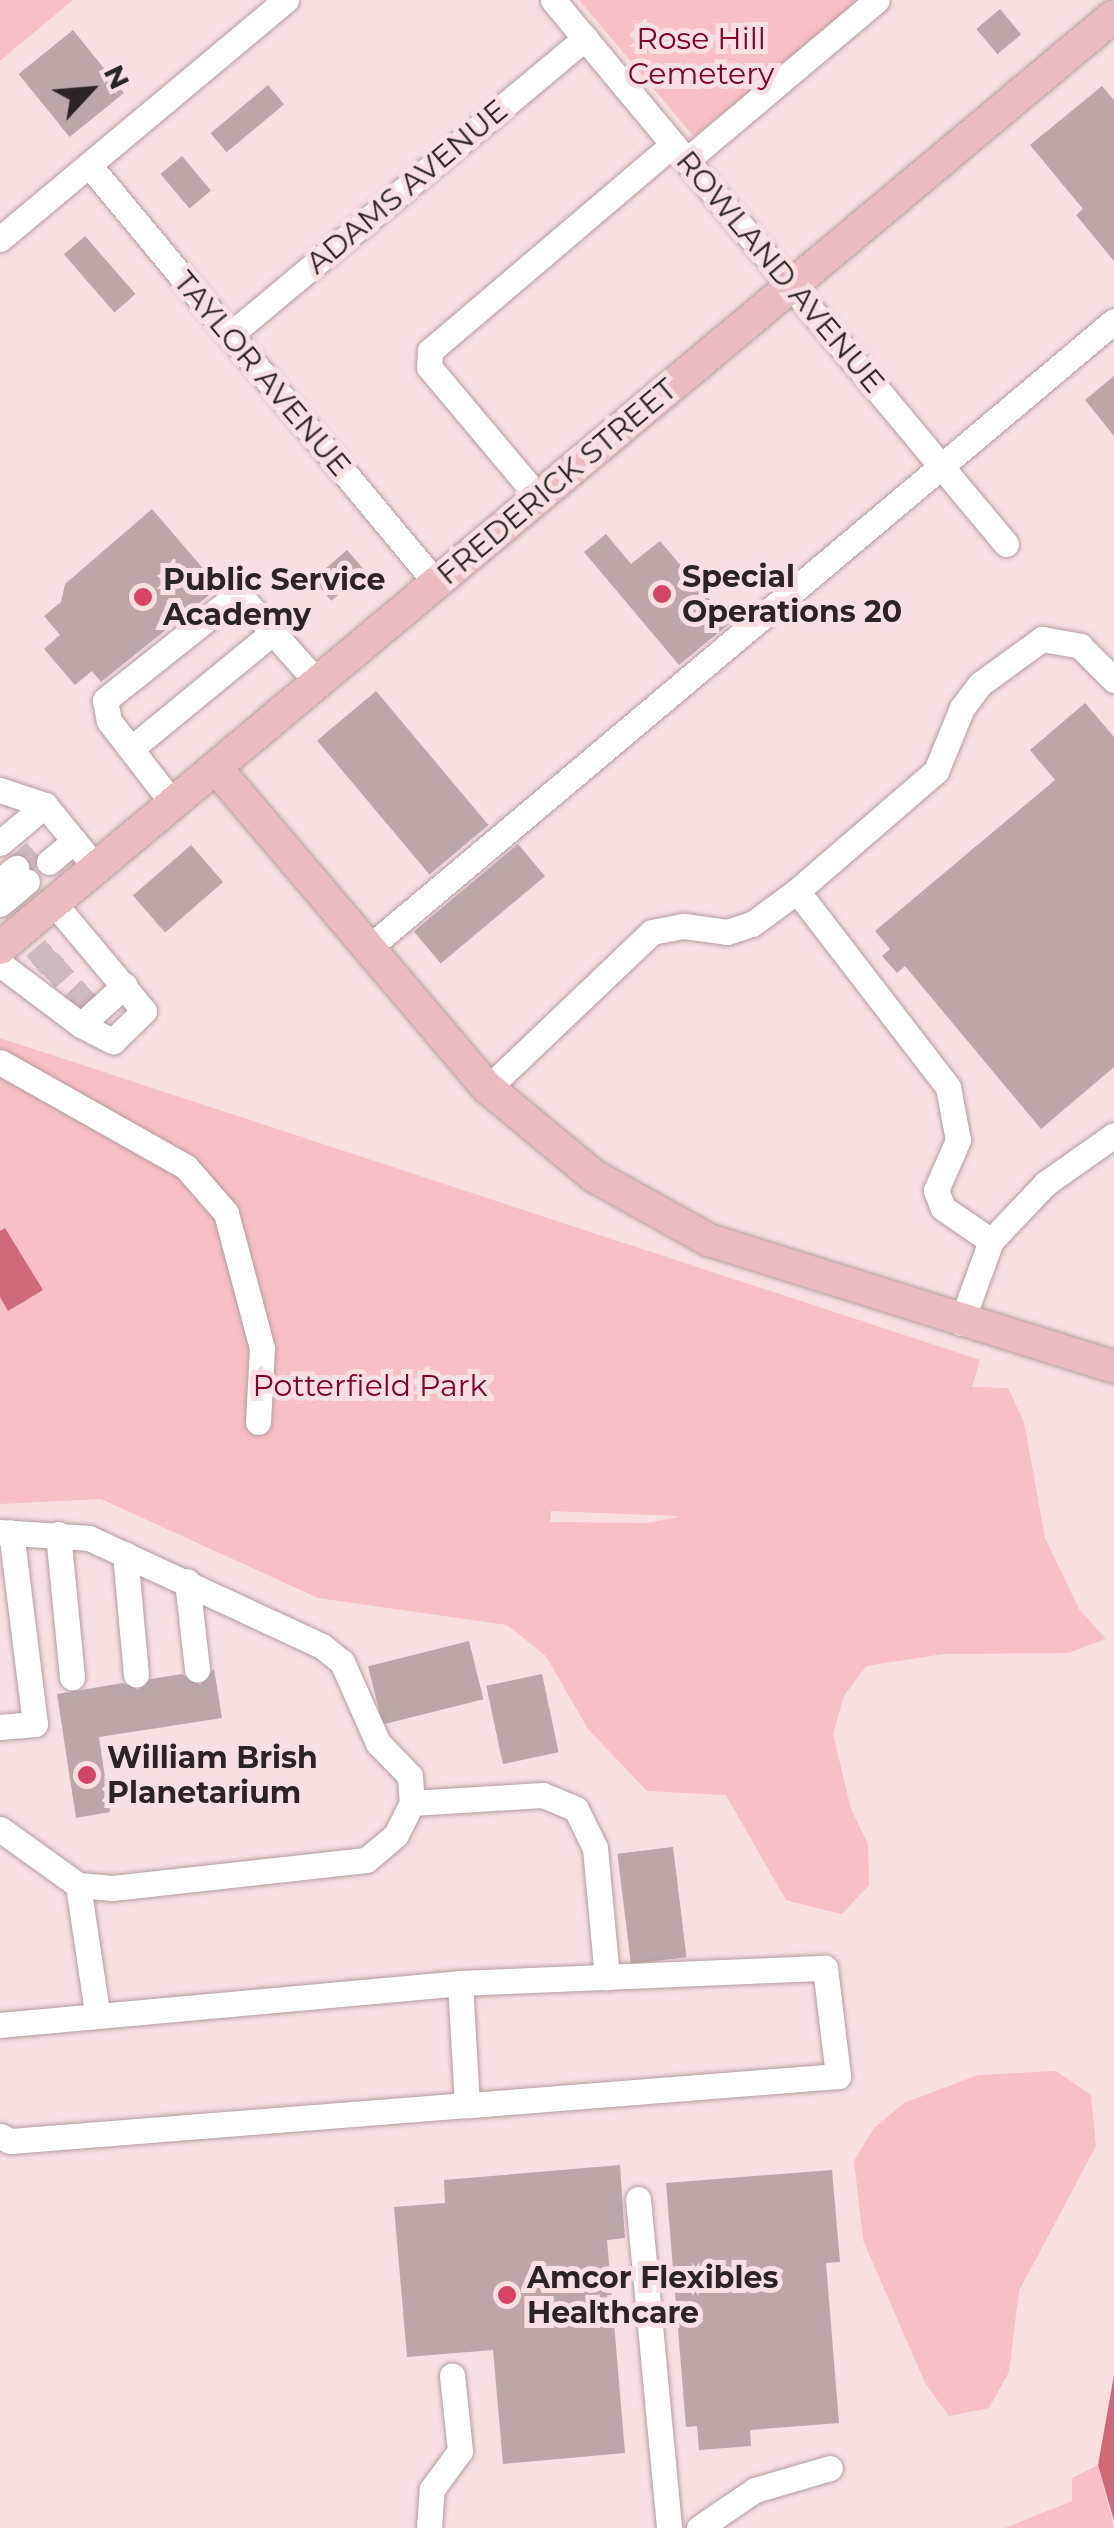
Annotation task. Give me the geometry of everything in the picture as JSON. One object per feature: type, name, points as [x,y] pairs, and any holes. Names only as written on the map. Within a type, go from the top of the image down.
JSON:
[{"type":"main road","name":"FREDERICK STREET","points":[[0,948],[1114,16]]},
{"type":"main road","points":[[217,769],[366,950],[488,1088],[594,1176],[708,1240],[961,1323],[1114,1367]]},
{"type":"street","points":[[0,239],[286,0]]},
{"type":"street","name":"ROWLAND AVENUE","points":[[553,0],[1006,544]]},
{"type":"street","points":[[539,498],[429,368],[430,351],[877,0]]},
{"type":"street","name":"ADAMS AVENUE","points":[[230,335],[585,38]]},
{"type":"street","name":"TAYLOR AVENUE","points":[[88,165],[436,583]]},
{"type":"street","points":[[366,950],[1114,321]]},
{"type":"street","points":[[174,805],[102,708],[104,700],[232,599],[244,600],[318,683]]},
{"type":"street","points":[[132,748],[272,633]]},
{"type":"street","points":[[488,1088],[652,932],[684,926],[727,932],[752,924],[797,891],[936,772],[962,708],[980,684],[1042,638],[1080,646],[1114,680]]},
{"type":"street","points":[[0,790],[45,806],[96,868]]},
{"type":"street","points":[[0,843],[45,806]]},
{"type":"street","points":[[44,855],[69,834]]},
{"type":"street","points":[[11,886],[44,910],[73,944],[144,1011],[113,1041],[72,1015],[27,975]]},
{"type":"street","points":[[797,891],[948,1088],[958,1140],[936,1190],[942,1208],[991,1241]]},
{"type":"street","points":[[0,1062],[186,1167],[226,1213],[262,1348],[258,1422]]},
{"type":"street","points":[[961,1323],[991,1241],[1046,1183],[1114,1135]]},
{"type":"street","points":[[0,1727],[35,1724],[6,1532],[58,1534],[125,1554],[186,1581],[342,1662],[378,1743],[410,1776],[412,1803],[396,1835],[366,1860],[128,1887],[78,1885],[0,1828]]},
{"type":"street","points":[[58,1534],[72,1677]]},
{"type":"street","points":[[125,1554],[136,1674]]},
{"type":"street","points":[[186,1581],[197,1669]]},
{"type":"street","points":[[412,1803],[542,1795],[576,1809],[595,1848],[607,1977]]},
{"type":"street","points":[[78,1885],[97,2012]]},
{"type":"street","points":[[0,2025],[97,2012],[460,1983],[825,1968],[838,2076],[10,2141],[0,2136]]},
{"type":"street","points":[[460,1983],[467,2105]]},
{"type":"street","points":[[638,2200],[669,2528]]},
{"type":"street","points":[[429,2528],[432,2489],[460,2450],[452,2375]]},
{"type":"street","points":[[699,2528],[754,2490],[830,2468]]},
{"type":"green space","points":[[0,0],[73,0],[0,61]]},
{"type":"green space","name":"Rose Hill Cemetery","points":[[579,0],[860,0],[694,137]]},
{"type":"green space","name":"Potterfield Park","points":[[0,1038],[980,1360],[972,1387],[1008,1388],[1024,1422],[1045,1538],[1079,1609],[1106,1639],[1068,1653],[944,1654],[866,1666],[844,1696],[833,1734],[851,1809],[868,1844],[869,1885],[842,1914],[786,1900],[726,1795],[647,1791],[588,1729],[546,1656],[507,1625],[318,1598],[101,1499],[0,1504]],"holes":[[[551,1511],[677,1516],[646,1523],[550,1522]]]},
{"type":"green space","points":[[1056,2071],[1091,2095],[1096,2146],[1019,2291],[1009,2372],[989,2408],[949,2416],[925,2383],[863,2240],[854,2161],[874,2128],[904,2103],[978,2075]]},
{"type":"green space","points":[[1098,2465],[1114,2528],[1005,2528],[1072,2501],[1072,2478]]},
{"type":"shaded area","points":[[5,1228],[43,1290],[8,1311],[0,1297],[0,1231]]},
{"type":"shaded area","points":[[1114,2375],[1114,2521],[1098,2465]]},
{"type":"building","points":[[1000,9],[1021,34],[997,54],[976,29]]},
{"type":"building","points":[[73,30],[124,93],[70,137],[19,74]]},
{"type":"building","points":[[268,85],[284,104],[227,152],[211,133]]},
{"type":"building","points":[[1102,86],[1114,100],[1114,261],[1076,215],[1083,209],[1030,145]]},
{"type":"building","points":[[182,156],[211,190],[189,208],[161,174]]},
{"type":"building","points":[[85,236],[136,294],[114,312],[64,254]]},
{"type":"building","points":[[1114,376],[1114,436],[1085,400]]},
{"type":"building","points":[[152,509],[219,587],[101,682],[92,671],[75,685],[44,649],[60,635],[44,616],[61,602],[65,584]]},
{"type":"building","name":"Special Operations 20","points":[[606,534],[631,564],[660,541],[730,623],[679,665],[584,552]]},
{"type":"building","points":[[347,550],[365,571],[331,601],[313,580]]},
{"type":"building","points":[[376,691],[488,825],[430,875],[317,740]]},
{"type":"building","points":[[1085,703],[1114,737],[1114,1067],[1041,1129],[905,966],[897,973],[882,956],[890,949],[875,931],[1055,780],[1030,750]]},
{"type":"building","points":[[518,844],[545,876],[441,964],[414,931]]},
{"type":"building","points":[[191,845],[223,882],[165,932],[133,896]]},
{"type":"building","points":[[469,1641],[484,1699],[383,1724],[368,1666]]},
{"type":"building","name":"William Brish Planetarium","points":[[214,1669],[222,1718],[99,1737],[110,1812],[76,1818],[57,1694],[123,1683],[138,1690],[151,1679],[182,1674],[200,1685]]},
{"type":"building","points":[[542,1674],[559,1752],[503,1764],[486,1686]]},
{"type":"building","points":[[673,1847],[687,1957],[631,1964],[617,1854]]},
{"type":"building","name":"Amcor Flexibles Healthcare","points":[[620,2165],[625,2238],[607,2240],[625,2453],[503,2464],[493,2350],[407,2357],[394,2207],[445,2203],[444,2180]]},
{"type":"building","points":[[832,2170],[840,2262],[826,2263],[839,2423],[750,2430],[751,2446],[699,2450],[697,2426],[686,2427],[666,2183]]},
{"type":"tunnel","points":[[16,868],[39,848]]},
{"type":"tunnel","points":[[34,965],[58,945]]},
{"type":"tunnel","points":[[47,978],[69,959]]},
{"type":"tunnel","points":[[72,1006],[92,987]]},
{"type":"place","name":"Special Operations 20","points":[[662,594]]},
{"type":"place","name":"Public Service Academy","points":[[143,597]]},
{"type":"place","name":"William Brish Planetarium","points":[[87,1775]]},
{"type":"place","name":"Amcor Flexibles Healthcare","points":[[507,2295]]}]
